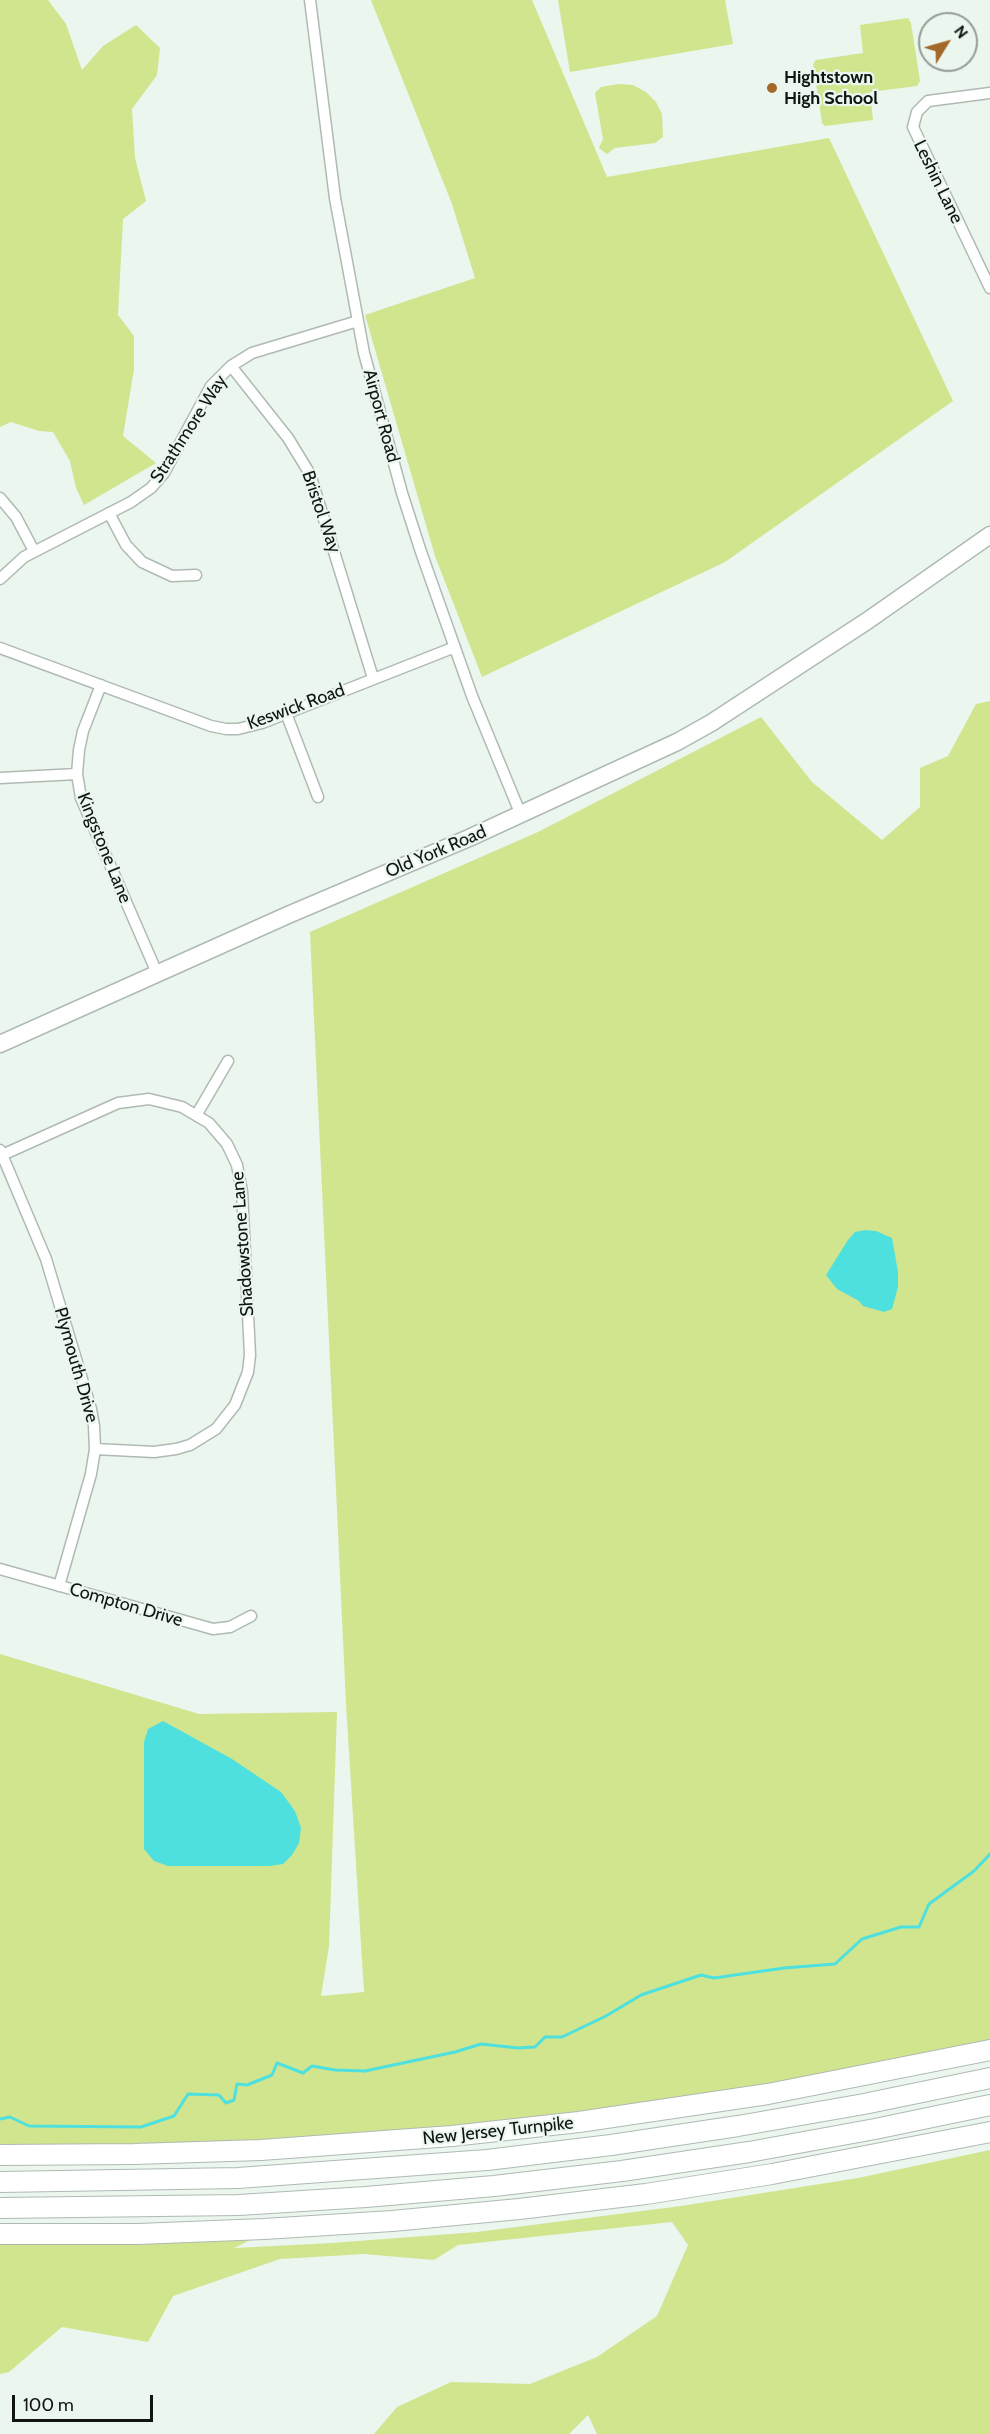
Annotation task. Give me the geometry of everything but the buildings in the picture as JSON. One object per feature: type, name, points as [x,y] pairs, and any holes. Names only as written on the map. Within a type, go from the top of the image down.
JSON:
[{"type":"highway","name":"New Jersey Turnpike","points":[[0,2155],[261,2150],[389,2142],[506,2131],[768,2094],[990,2050]]},
{"type":"highway","name":"New Jersey Turnpike","points":[[0,2182],[238,2178],[487,2160],[738,2126],[864,2104],[990,2078]]},
{"type":"highway","points":[[0,2208],[239,2205],[494,2186],[738,2153],[875,2129],[990,2105]]},
{"type":"highway","points":[[0,2234],[138,2234],[264,2229],[487,2213],[709,2185],[990,2132]]},
{"type":"main road","name":"Old York Road","points":[[0,1044],[521,815],[677,742],[711,723],[856,628],[990,535]]},
{"type":"street","name":"Airport Road","points":[[310,0],[335,198],[358,321],[402,492],[483,725],[521,815]]},
{"type":"street","name":"Leshin Lane","points":[[990,93],[928,101],[917,111],[913,127],[990,288]]},
{"type":"street","name":"Strathmore Way","points":[[0,579],[12,566],[34,551],[141,496],[158,481],[206,395],[219,377],[231,366],[252,353],[358,321]]},
{"type":"street","name":"Bristol Way","points":[[231,366],[296,448],[310,474],[373,678]]},
{"type":"street","points":[[0,498],[16,517],[34,551]]},
{"type":"street","points":[[109,513],[126,545],[142,562],[172,576],[196,575]]},
{"type":"street","name":"Keswick Road","points":[[0,648],[211,726],[226,729],[250,726],[455,647]]},
{"type":"street","name":"Kingstone Lane","points":[[101,685],[82,735],[77,774],[81,798],[158,973]]},
{"type":"street","points":[[286,713],[318,797]]},
{"type":"street","points":[[0,778],[77,774]]},
{"type":"street","points":[[197,1114],[228,1061]]},
{"type":"street","name":"Shadowstone Lane","points":[[1,1153],[118,1103],[149,1100],[167,1102],[197,1114],[209,1123],[233,1154],[241,1177],[249,1336],[248,1372],[242,1392],[226,1418],[210,1433],[190,1445],[154,1452],[95,1449]]},
{"type":"street","name":"Plymouth Drive","points":[[1,1153],[46,1259],[91,1408],[95,1449],[90,1480],[59,1586]]},
{"type":"street","name":"Compton Drive","points":[[0,1569],[213,1629],[230,1627],[251,1616]]},
{"type":"green space","points":[[0,0],[48,0],[66,24],[82,70],[103,46],[136,25],[160,48],[157,75],[132,109],[135,158],[146,201],[123,219],[118,315],[134,336],[134,369],[123,436],[156,463],[84,505],[76,488],[70,461],[53,432],[39,431],[11,422],[0,427]]},
{"type":"green space","points":[[371,0],[532,0],[607,177],[829,138],[953,401],[725,562],[482,677],[435,556],[365,315],[475,278],[452,204]]},
{"type":"green space","points":[[558,0],[725,0],[733,44],[570,72]]},
{"type":"green space","points":[[908,18],[911,23],[920,81],[917,86],[870,92],[873,120],[825,126],[822,123],[813,64],[816,60],[863,53],[860,25]]},
{"type":"green space","points":[[619,84],[633,85],[646,92],[656,102],[662,114],[663,137],[655,143],[615,148],[607,154],[599,148],[603,139],[595,93],[601,87]]},
{"type":"green space","points":[[990,701],[990,2057],[276,2156],[0,2147],[0,1654],[199,1714],[337,1712],[329,1946],[321,1996],[364,1992],[346,1704],[310,932],[538,832],[761,717],[812,782],[882,840],[920,807],[920,768],[948,756],[976,704]]},
{"type":"green space","points":[[990,2150],[990,2434],[597,2434],[588,2415],[569,2434],[374,2434],[397,2407],[451,2382],[530,2384],[597,2357],[657,2316],[688,2245],[672,2222],[458,2245],[434,2260],[364,2254],[280,2259],[173,2296],[148,2342],[62,2327],[9,2372],[0,2374],[0,2230],[281,2225],[234,2248],[477,2232],[681,2206],[858,2178]]},
{"type":"water","points":[[876,1231],[892,1238],[898,1272],[898,1287],[892,1309],[884,1312],[863,1306],[859,1301],[837,1289],[826,1275],[848,1240],[855,1232]]},
{"type":"water","points":[[163,1721],[232,1759],[281,1792],[295,1811],[301,1828],[299,1843],[283,1864],[168,1866],[154,1861],[144,1849],[144,1742],[148,1729]]},
{"type":"waterway","points":[[0,2119],[10,2117],[29,2126],[141,2127],[174,2116],[188,2094],[219,2095],[226,2103],[234,2100],[237,2084],[247,2085],[272,2075],[277,2063],[303,2073],[312,2066],[335,2070],[365,2071],[455,2052],[481,2044],[518,2048],[535,2047],[545,2037],[562,2037],[606,2016],[641,1995],[701,1975],[714,1978],[784,1968],[835,1964],[862,1939],[901,1927],[919,1927],[929,1904],[974,1871],[990,1854]]},
{"type":"place","name":"Hightstown High School","points":[[772,88]]}]
